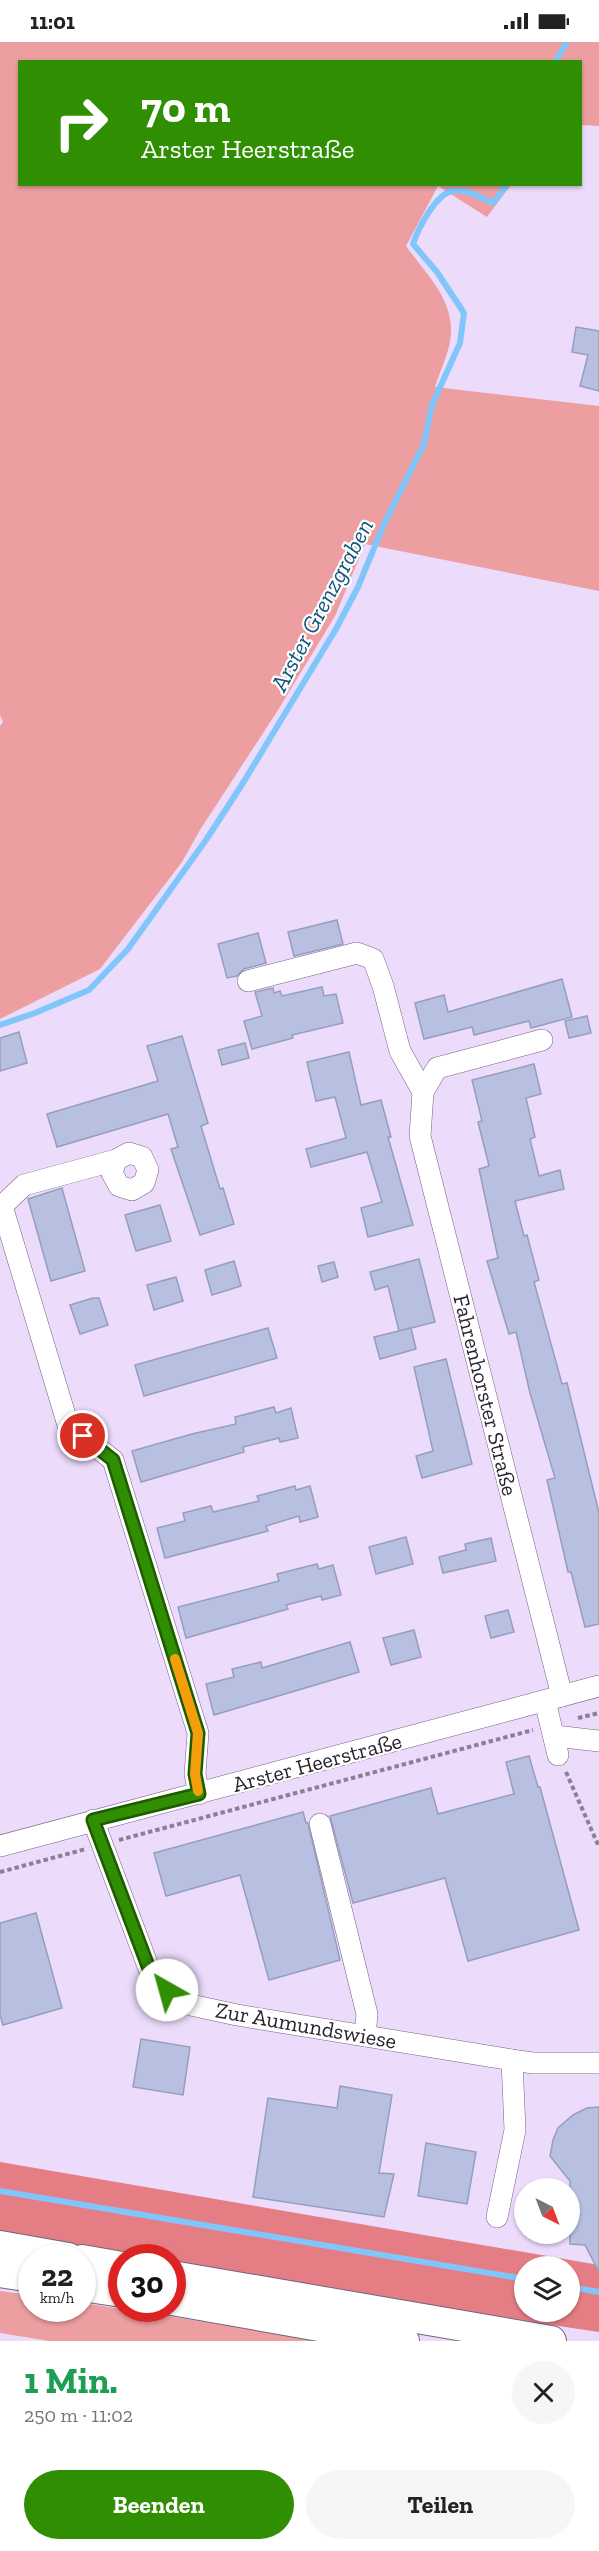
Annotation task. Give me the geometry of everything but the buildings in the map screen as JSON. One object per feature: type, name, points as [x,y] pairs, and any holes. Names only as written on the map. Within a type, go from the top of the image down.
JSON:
[{"type":"highway","points":[[0,2246],[18,2249]]},
{"type":"highway","points":[[0,2272],[18,2275]]},
{"type":"highway","points":[[186,2278],[551,2341]]},
{"type":"highway","points":[[186,2302],[404,2341]]},
{"type":"street","points":[[248,981],[357,952],[373,959],[383,986],[400,1051],[423,1092]]},
{"type":"street","points":[[423,1092],[437,1068],[543,1040]]},
{"type":"street","name":"Fahrenhorster Straße","points":[[423,1092],[420,1136],[554,1698],[555,1739]]},
{"type":"street","points":[[116,1160],[24,1185],[2,1206],[68,1425],[113,1460],[198,1733],[195,1774],[199,1794]]},
{"type":"street","name":"Arster Heerstraße","points":[[0,1846],[599,1686]]},
{"type":"street","points":[[555,1739],[599,1741]]},
{"type":"street","name":"Zur Aumundswiese","points":[[93,1820],[151,1974],[167,1990],[191,2005],[237,2015],[533,2063],[599,2063]]},
{"type":"street","points":[[320,1824],[367,2014],[365,2036]]},
{"type":"street","points":[[497,2217],[515,2130],[512,2060]]},
{"type":"path","points":[[0,1872],[101,1845],[555,1739],[599,1713]]},
{"type":"path","points":[[555,1739],[599,1847]]},
{"type":"shaded area","points":[[0,42],[599,42],[599,126],[582,125],[582,60],[18,60],[18,186],[438,186],[406,246],[443,297],[450,321],[449,347],[435,387],[599,406],[599,591],[365,544],[335,616],[278,710],[200,830],[182,862],[100,969],[0,1019],[0,726],[3,722],[0,715]]},
{"type":"shaded area","points":[[438,186],[510,186],[487,217]]},
{"type":"shaded area","points":[[0,2162],[547,2256],[514,2256],[514,2319],[186,2264],[186,2244],[108,2244],[108,2251],[96,2249],[96,2244],[66,2244],[0,2233]]},
{"type":"shaded area","points":[[580,2262],[599,2265],[599,2332],[532,2322],[580,2322]]},
{"type":"shaded area","points":[[0,2291],[18,2293],[18,2322],[96,2322],[96,2305],[108,2307],[108,2322],[186,2322],[186,2319],[313,2341],[49,2341],[0,2333]]},
{"type":"waterway","name":"Arster Grenzgraben","points":[[556,60],[567,42]]},
{"type":"waterway","name":"Arster Grenzgraben","points":[[0,1025],[89,990],[128,949],[206,840],[336,629],[358,587],[384,524],[424,444],[432,405],[460,343],[464,313],[437,272],[413,244],[415,238],[428,213],[446,194],[457,190],[493,203],[506,186]]},
{"type":"waterway","points":[[0,2191],[514,2277]]},
{"type":"waterway","points":[[580,2289],[599,2292]]},
{"type":"slow traffic","points":[[175,1659],[198,1733],[195,1774],[198,1791]]},
{"type":"route","points":[[83,1436],[113,1460],[198,1733],[195,1774],[199,1794],[93,1820],[151,1974],[167,1990]]}]
